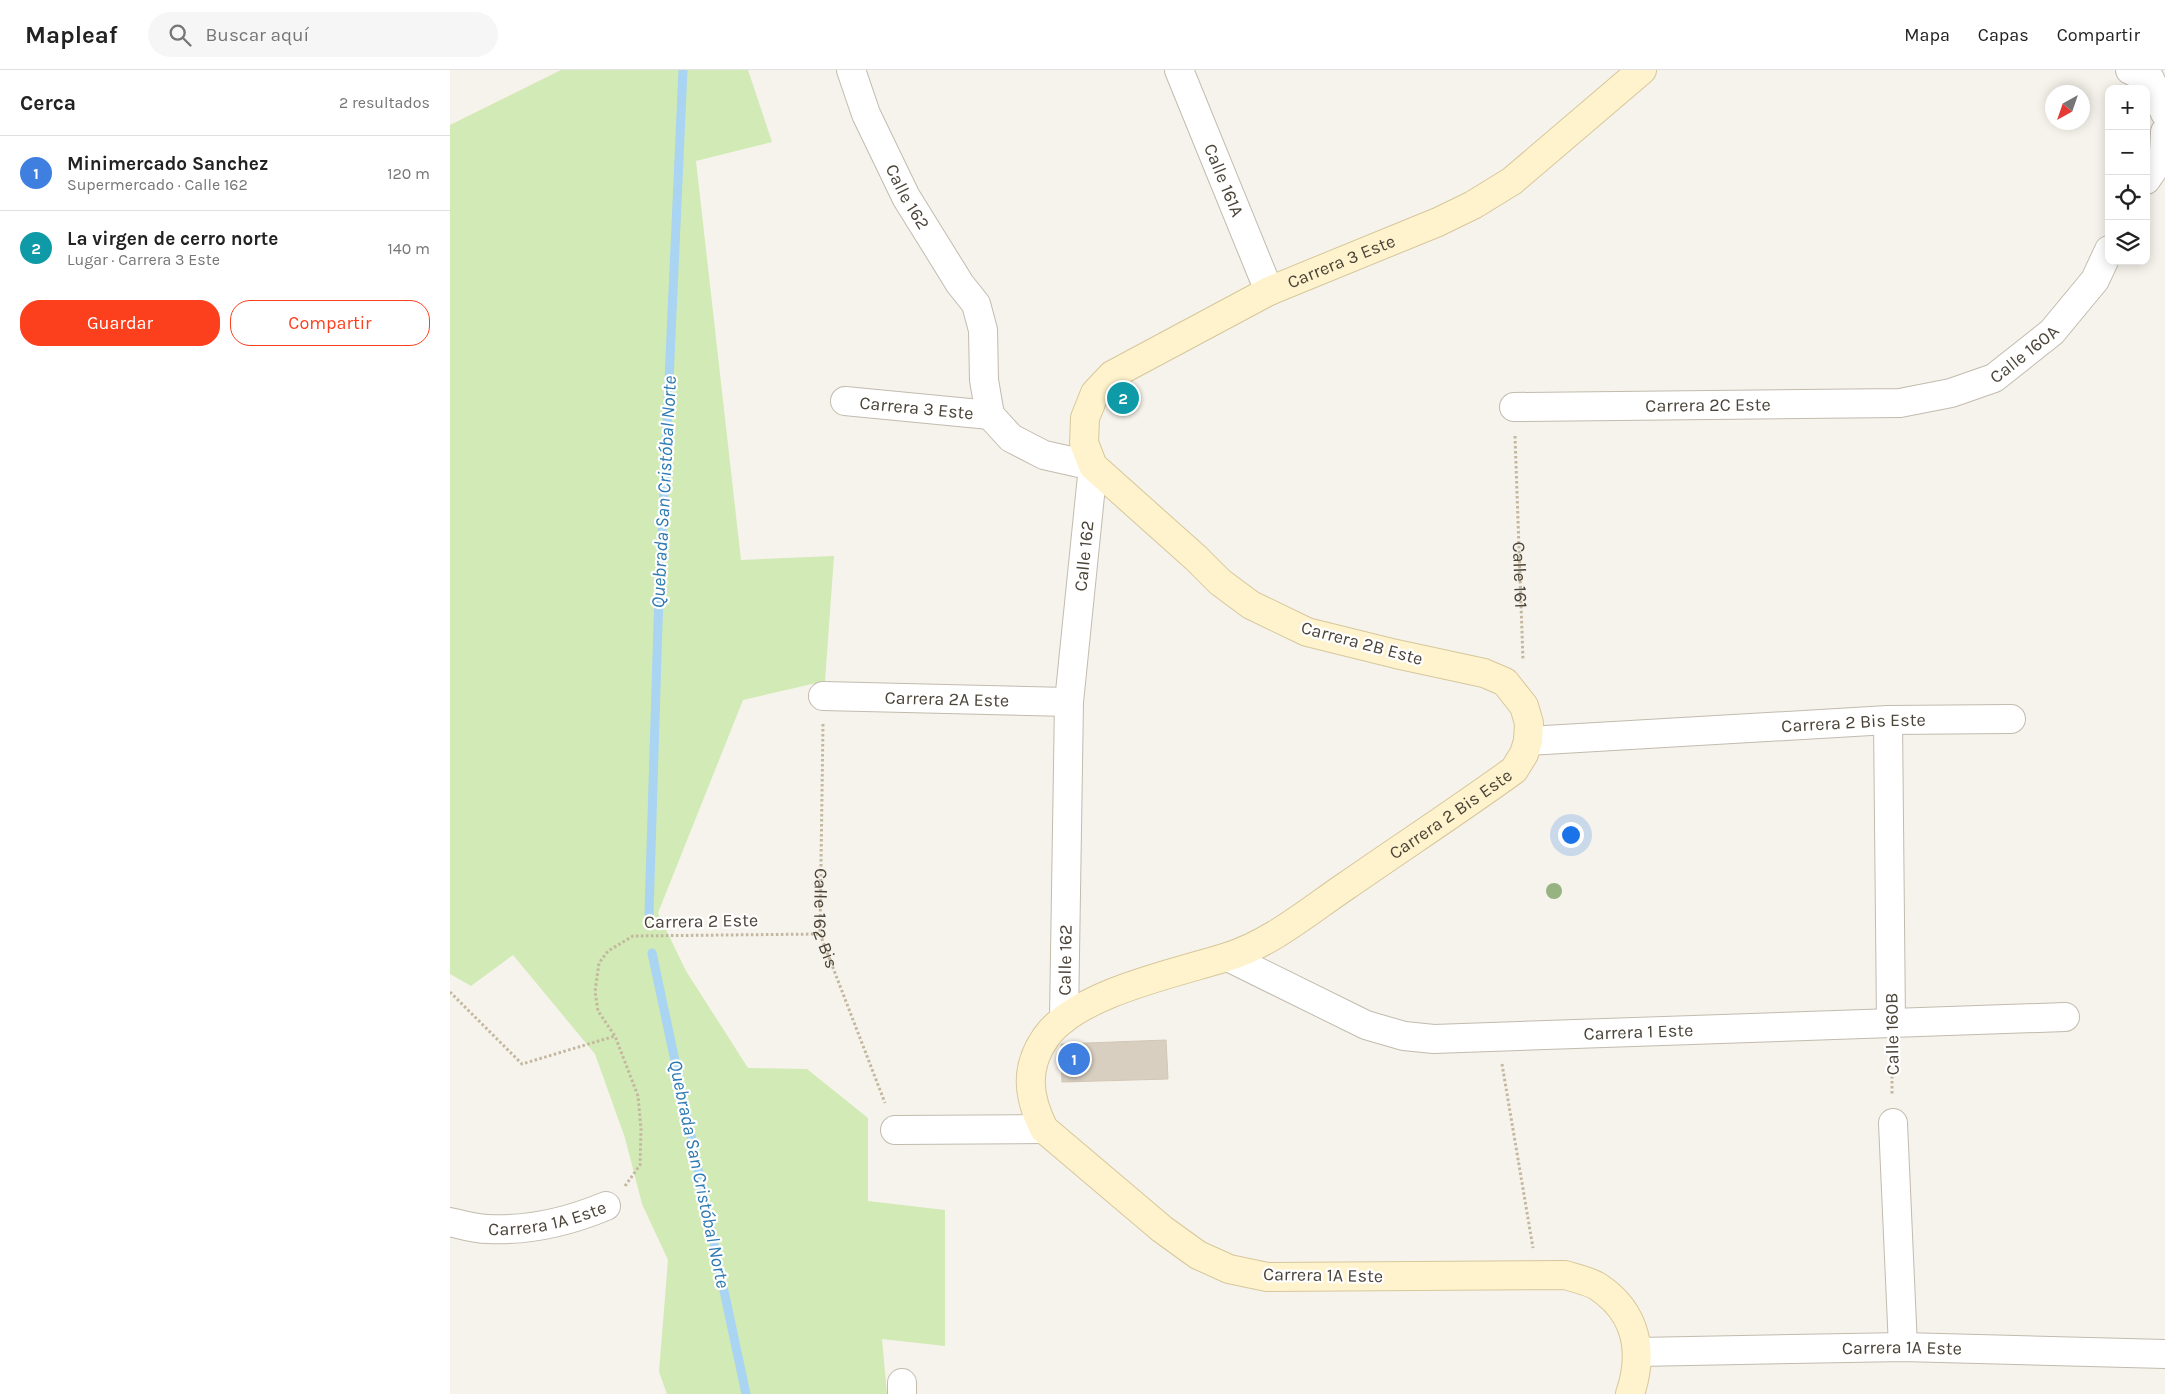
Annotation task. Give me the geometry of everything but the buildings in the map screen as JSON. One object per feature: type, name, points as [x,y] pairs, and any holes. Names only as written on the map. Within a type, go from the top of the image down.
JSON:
[{"type":"street","name":"Calle 162","points":[[851,70],[866,114],[906,198],[960,284],[976,304],[983,330],[984,380],[990,415]]},
{"type":"street","name":"Calle 161A","points":[[1179,70],[1269,291]]},
{"type":"street","name":"Carrera 3 Este","points":[[1093,466],[1084,443],[1085,418],[1095,393],[1112,375],[1269,291],[1438,222],[1474,205],[1512,180],[1642,70]]},
{"type":"street","points":[[2140,74],[2165,113]]},
{"type":"street","points":[[2149,175],[2164,154],[2165,132]]},
{"type":"street","name":"Calle 160A","points":[[1900,403],[1951,393],[1994,378],[2052,332],[2095,280],[2105,259]]},
{"type":"street","name":"Carrera 3 Este","points":[[844,401],[990,415]]},
{"type":"street","name":"Carrera 2C Este","points":[[1514,406],[1900,403]]},
{"type":"street","points":[[990,415],[1011,438],[1044,455],[1093,466]]},
{"type":"street","name":"Calle 162","points":[[1044,1129],[1033,1107],[1030,1082],[1034,1058],[1042,1043],[1046,1036],[1064,1019],[1070,702],[1093,466]]},
{"type":"street","name":"Carrera 2B Este","points":[[1093,466],[1196,558],[1220,582],[1251,606],[1307,632],[1484,673],[1505,682],[1524,706]]},
{"type":"street","name":"Carrera 2A Este","points":[[823,696],[1070,702]]},
{"type":"street","points":[[1524,706],[1529,723],[1528,742]]},
{"type":"street","name":"Carrera 2 Bis Este","points":[[1064,1019],[1107,994],[1252,948],[1514,770],[1524,754],[1528,742],[1888,720],[2011,719]]},
{"type":"street","name":"Calle 160B","points":[[1888,720],[1891,1023]]},
{"type":"street","name":"Carrera 1 Este","points":[[1228,957],[1366,1025],[1404,1036],[1434,1039],[2065,1017]]},
{"type":"street","points":[[1892,1122],[1903,1347]]},
{"type":"street","points":[[895,1130],[1044,1129]]},
{"type":"street","name":"Carrera 1A Este","points":[[1044,1129],[1162,1230],[1198,1255],[1229,1269],[1267,1277],[1565,1275],[1596,1286],[1619,1304],[1632,1326],[1638,1352],[1636,1374],[1630,1394]]},
{"type":"street","name":"Carrera 1A Este","points":[[450,1222],[487,1229],[529,1228],[586,1214],[606,1206]]},
{"type":"street","name":"Carrera 1A Este","points":[[1638,1352],[1903,1347],[2165,1354]]},
{"type":"path","name":"Calle 161","points":[[1514,406],[1524,706]]},
{"type":"path","name":"Calle 162 Bis","points":[[823,696],[820,934],[895,1130]]},
{"type":"path","name":"Carrera 2 Este","points":[[615,1036],[598,1011],[595,992],[599,964],[608,951],[633,936],[820,934]]},
{"type":"path","points":[[450,992],[522,1064],[615,1036]]},
{"type":"path","name":"Calle 160B","points":[[1891,1023],[1892,1122]]},
{"type":"path","name":"Carrera 1A Este","points":[[606,1206],[621,1192],[640,1165],[641,1129],[638,1096],[615,1036]]},
{"type":"path","points":[[1497,1036],[1538,1276]]},
{"type":"green space","points":[[561,70],[748,70],[772,142],[696,161],[741,560],[834,556],[825,681],[743,700],[658,913],[686,971],[748,1068],[807,1069],[868,1118],[868,1201],[945,1210],[945,1346],[882,1339],[887,1394],[667,1394],[659,1372],[668,1260],[642,1204],[625,1138],[595,1054],[513,955],[471,986],[450,974],[450,125]]},
{"type":"waterway","name":"Quebrada San Cristóbal Norte","points":[[649,914],[658,624],[683,70]]},
{"type":"waterway","name":"Quebrada San Cristóbal Norte","points":[[652,953],[746,1394]]},
{"type":"place","name":"La virgen de cerro norte","points":[[1123,398]]},
{"type":"place","name":"Minimercado Sanchez","points":[[1074,1059]]}]
